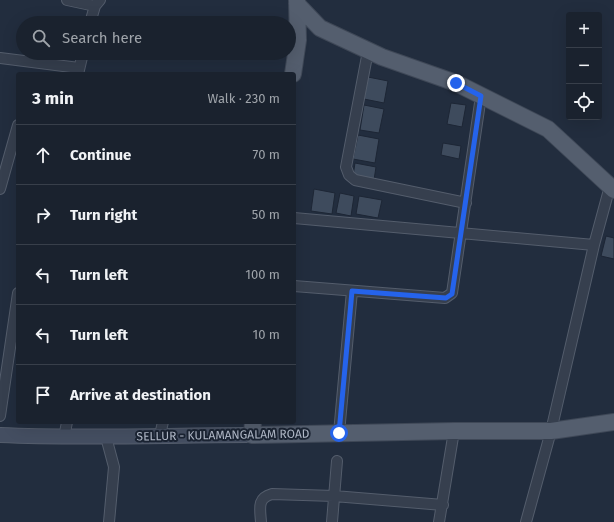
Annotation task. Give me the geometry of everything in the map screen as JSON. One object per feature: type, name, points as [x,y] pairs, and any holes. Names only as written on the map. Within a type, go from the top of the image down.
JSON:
[{"type":"main road","points":[[297,2],[320,28],[368,51],[456,83],[548,129],[612,188]]},
{"type":"main road","points":[[296,54],[298,40],[297,2]]},
{"type":"main road","points":[[293,72],[295,60]]},
{"type":"main road","name":"SELLUR - KULAMANGALAM ROAD","points":[[0,435],[64,438],[106,436],[161,428],[252,428],[453,437],[551,431],[614,422]]},
{"type":"street","points":[[67,0],[97,3],[92,16]]},
{"type":"street","points":[[368,51],[346,167],[349,175],[355,180],[466,203]]},
{"type":"street","points":[[0,58],[79,71],[81,60]]},
{"type":"street","points":[[296,286],[446,298],[452,294],[481,96]]},
{"type":"street","points":[[0,189],[16,132]]},
{"type":"street","points":[[526,522],[551,431],[594,245],[612,188]]},
{"type":"street","points":[[296,218],[594,245]]},
{"type":"street","points":[[339,433],[352,291]]},
{"type":"street","points":[[0,416],[16,307]]},
{"type":"street","points":[[64,438],[67,424]]},
{"type":"street","points":[[106,436],[114,467],[109,522]]},
{"type":"street","points":[[439,522],[453,437]]},
{"type":"street","points":[[332,522],[337,461]]},
{"type":"street","points":[[261,522],[260,502],[264,496],[272,494],[334,496],[443,505]]},
{"type":"building","points":[[368,77],[388,81],[384,103],[364,99]]},
{"type":"building","points":[[451,103],[466,105],[462,127],[447,124]]},
{"type":"building","points":[[364,105],[384,109],[379,133],[360,130]]},
{"type":"building","points":[[358,135],[379,139],[375,163],[353,159]]},
{"type":"building","points":[[443,143],[461,146],[459,159],[441,155]]},
{"type":"building","points":[[355,163],[376,167],[374,180],[353,176]]},
{"type":"building","points":[[314,189],[335,193],[332,214],[311,211]]},
{"type":"building","points":[[340,193],[354,196],[351,216],[336,213]]},
{"type":"building","points":[[359,196],[382,200],[378,218],[356,214]]},
{"type":"building","points":[[606,236],[614,238],[614,259],[601,256]]},
{"type":"route","points":[[339,433],[352,291],[446,298],[452,294],[481,96],[456,83]]}]
